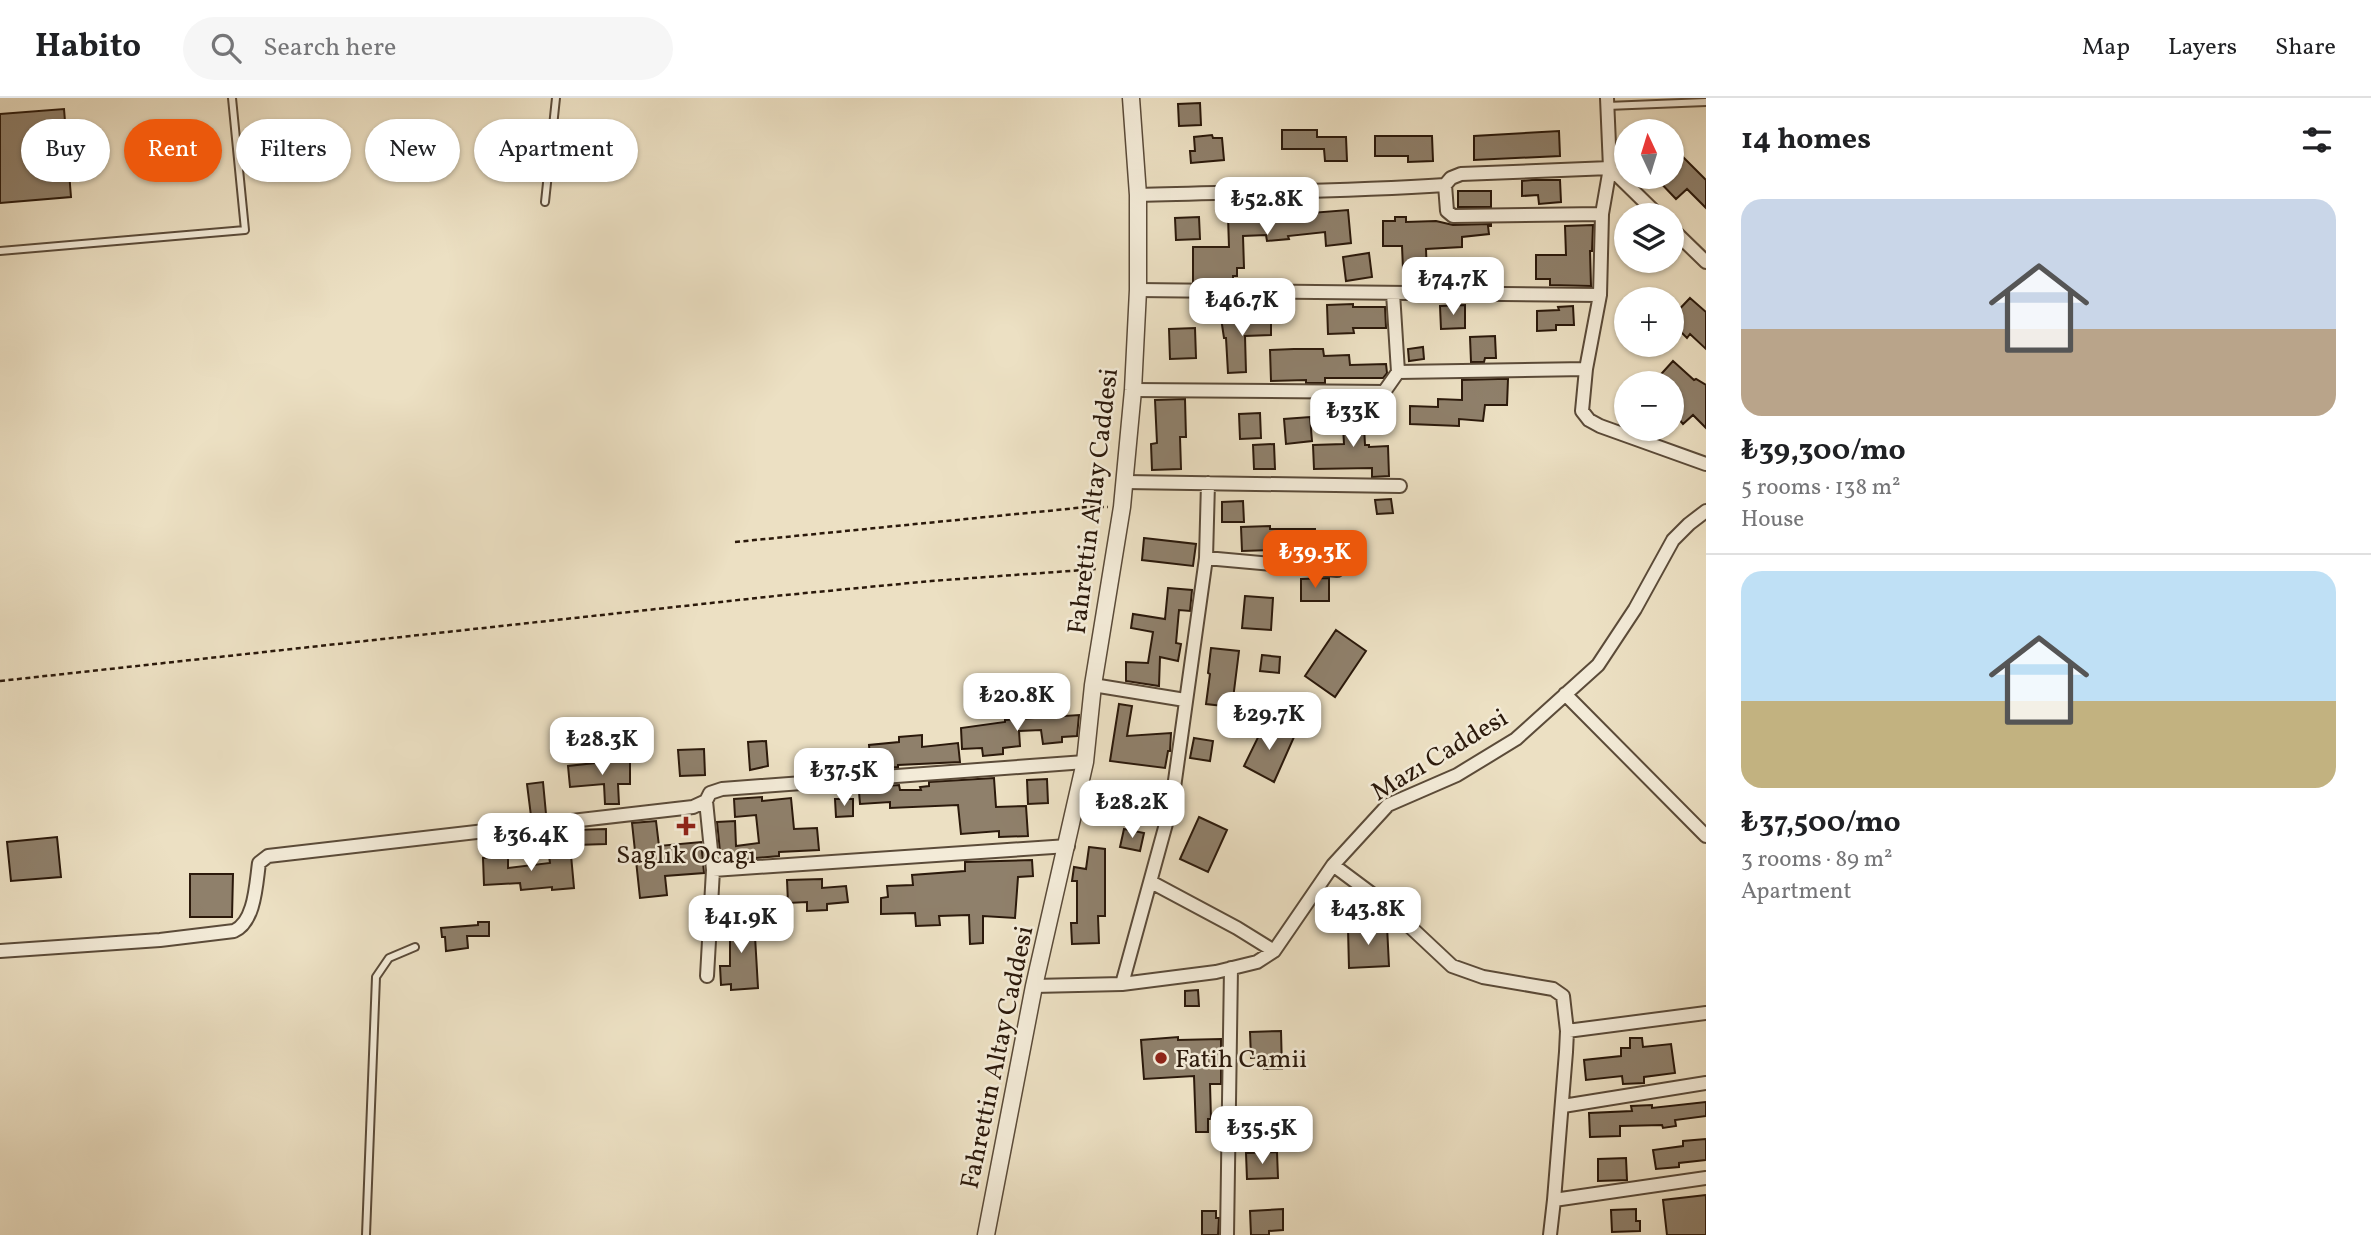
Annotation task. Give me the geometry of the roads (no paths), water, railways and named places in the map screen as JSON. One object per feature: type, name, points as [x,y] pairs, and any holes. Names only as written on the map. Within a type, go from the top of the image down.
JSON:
[{"type":"street","name":"Fahrettin Altay Caddesi","points":[[985,1235],[1034,986],[1085,762],[1093,685],[1122,507],[1133,390],[1138,290],[1138,195],[1132,98]]},
{"type":"street","points":[[1607,102],[1610,168],[1602,214],[1600,295],[1586,369],[1582,411],[1589,420],[1600,426],[1706,464]]},
{"type":"street","points":[[1138,195],[1364,190],[1445,184],[1461,174],[1610,168],[1646,203]]},
{"type":"street","points":[[1445,184],[1447,211],[1454,216],[1602,214]]},
{"type":"street","points":[[1684,241],[1706,262]]},
{"type":"street","points":[[1138,290],[1600,295]]},
{"type":"street","points":[[1133,390],[1384,392],[1398,372],[1393,293]]},
{"type":"street","points":[[1398,372],[1586,369]]},
{"type":"street","points":[[1125,482],[1400,486]]},
{"type":"street","points":[[1122,984],[1172,802],[1206,558],[1208,483]]},
{"type":"street","name":"Mazı Caddesi","points":[[1274,951],[1333,865],[1388,804],[1457,775],[1516,739],[1598,665],[1635,610],[1673,540],[1706,511]]},
{"type":"street","points":[[1206,558],[1337,570]]},
{"type":"street","points":[[1093,685],[1185,700]]},
{"type":"street","points":[[1565,694],[1706,836]]},
{"type":"street","points":[[707,975],[713,870],[706,801],[710,793],[722,789],[1085,762]]},
{"type":"street","points":[[0,951],[160,940],[234,931],[242,928],[248,916],[259,863],[268,856],[693,807],[706,801]]},
{"type":"street","points":[[713,870],[1068,846]]},
{"type":"street","points":[[1333,865],[1388,906],[1452,967],[1483,977],[1553,989],[1563,996],[1567,1031],[1563,1106],[1550,1235]]},
{"type":"street","points":[[1034,986],[1122,984],[1231,968],[1257,962],[1274,951],[1151,882]]},
{"type":"street","points":[[1227,1235],[1231,968]]},
{"type":"street","points":[[1567,1031],[1706,1013]]},
{"type":"street","points":[[1563,1106],[1706,1083]]},
{"type":"street","points":[[1554,1200],[1706,1178]]},
{"type":"lane","points":[[0,251],[245,230],[232,98]]},
{"type":"lane","points":[[545,202],[556,98]]},
{"type":"lane","points":[[1607,102],[1706,102]]},
{"type":"lane","points":[[366,1235],[376,976],[389,958],[415,947]]},
{"type":"place","name":"Saglık Ocagı","points":[[686,826]]},
{"type":"place","name":"Fatih Camii","points":[[1161,1058]]}]
